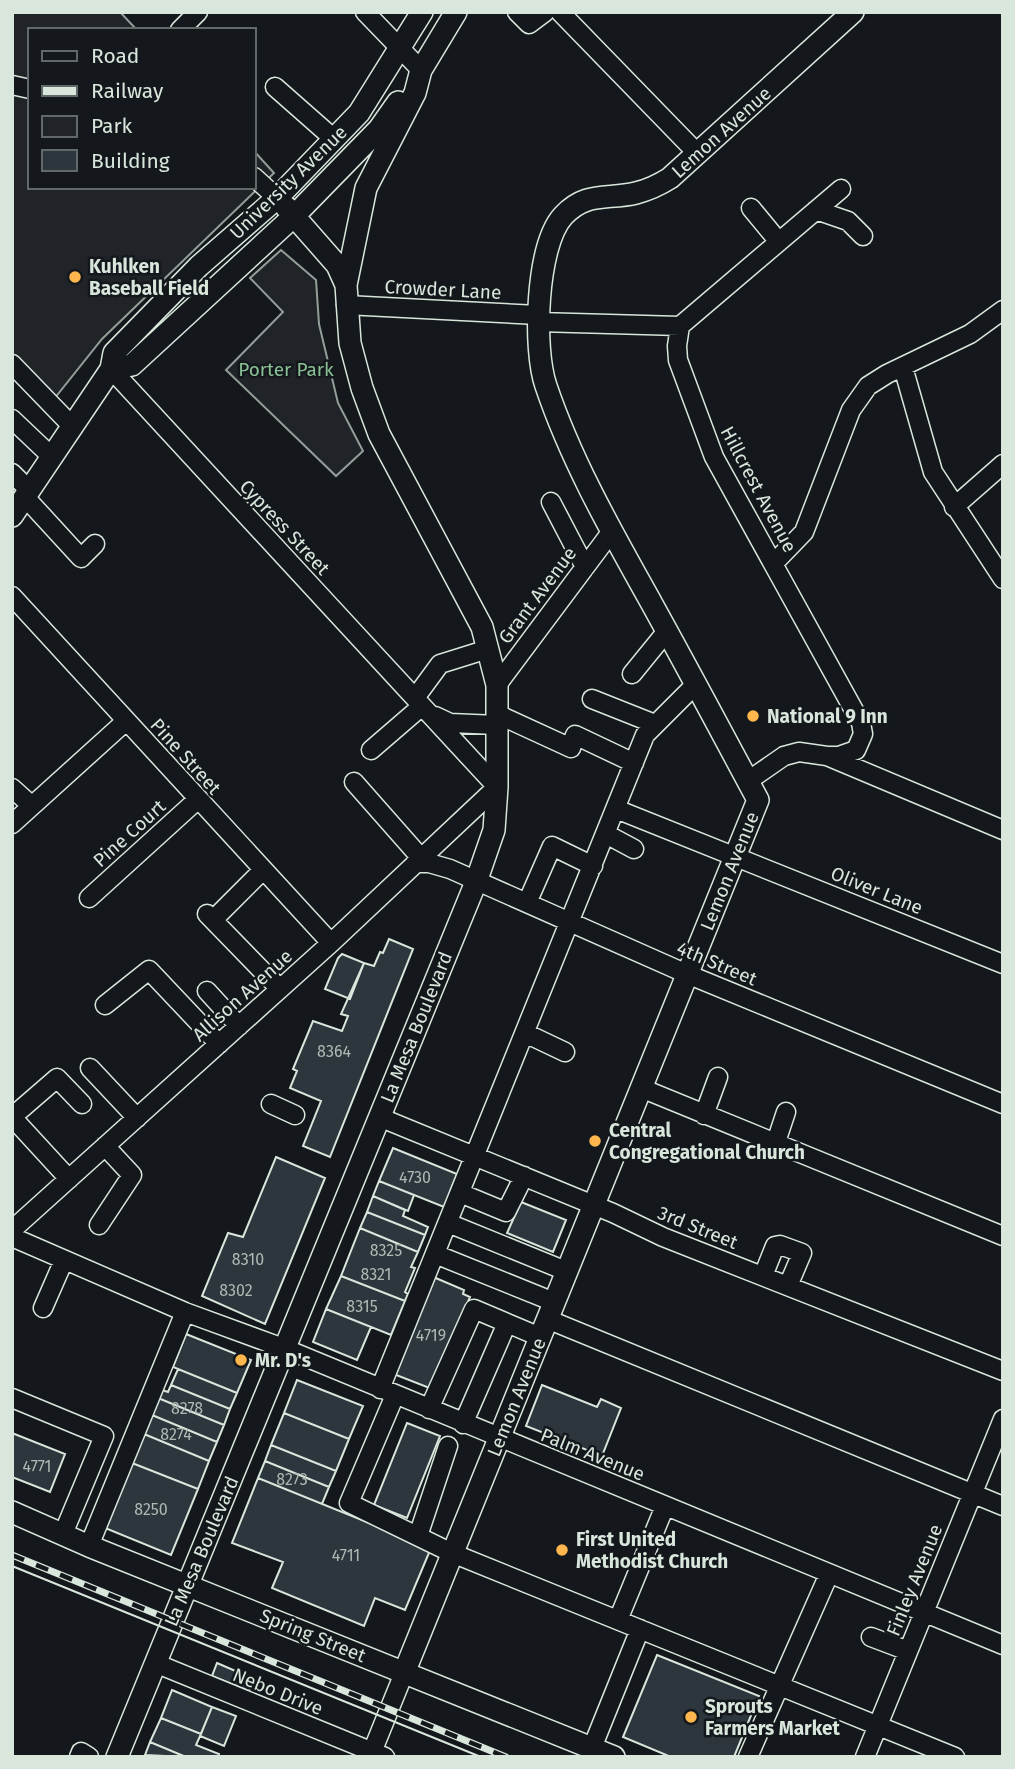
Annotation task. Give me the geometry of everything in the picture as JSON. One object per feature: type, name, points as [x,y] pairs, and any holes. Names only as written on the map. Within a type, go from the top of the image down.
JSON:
[{"type":"main road","points":[[400,48],[422,12]]},
{"type":"main road","name":"La Mesa Boulevard","points":[[346,295],[366,188],[415,93],[421,69],[456,12]]},
{"type":"main road","name":"Lemon Avenue","points":[[404,1673],[758,800],[572,453],[545,383],[538,319],[548,244],[561,218],[585,200],[636,193],[659,185],[698,154],[853,12]]},
{"type":"main road","name":"University Avenue","points":[[12,516],[111,369],[114,353],[199,266],[277,198],[359,113],[400,48]]},
{"type":"main road","name":"University Avenue","points":[[111,369],[132,365],[294,216],[379,129],[421,69]]},
{"type":"main road","name":"La Mesa Boulevard","points":[[117,1757],[476,882],[494,830],[497,787],[496,685],[482,627],[379,435],[350,343],[346,295],[337,265],[277,198]]},
{"type":"main road","name":"Spring Street","points":[[12,1512],[89,1546],[614,1757]]},
{"type":"street","points":[[182,28],[198,12]]},
{"type":"street","points":[[366,12],[421,69]]},
{"type":"street","points":[[517,12],[529,24],[545,12]]},
{"type":"street","points":[[560,12],[698,154]]},
{"type":"street","points":[[275,87],[334,139]]},
{"type":"street","points":[[256,179],[277,198]]},
{"type":"street","points":[[680,326],[841,189]]},
{"type":"street","points":[[751,208],[779,242]]},
{"type":"street","points":[[816,210],[848,220],[863,236]]},
{"type":"street","name":"Crowder Lane","points":[[346,295],[538,319],[680,326]]},
{"type":"street","points":[[774,563],[804,532],[855,401],[877,379],[970,334],[1003,310]]},
{"type":"street","name":"Hillcrest Avenue","points":[[680,326],[678,360],[714,457],[863,728],[862,740],[856,750],[839,756],[799,752],[791,754],[748,781]]},
{"type":"street","points":[[12,364],[72,426]]},
{"type":"street","points":[[903,367],[933,472],[954,507],[995,552],[1003,579]]},
{"type":"street","name":"Cypress Street","points":[[111,369],[497,787]]},
{"type":"street","points":[[12,419],[51,456]]},
{"type":"street","points":[[954,507],[1003,464]]},
{"type":"street","points":[[12,473],[81,558],[95,544]]},
{"type":"street","points":[[551,502],[585,567]]},
{"type":"street","name":"Grant Avenue","points":[[496,685],[612,531]]},
{"type":"street","name":"Pine Street","points":[[12,596],[331,943]]},
{"type":"street","points":[[632,674],[667,631]]},
{"type":"street","points":[[371,750],[422,706],[440,664],[488,649]]},
{"type":"street","points":[[696,684],[645,735],[435,1254],[349,1503],[452,1553],[955,1757]]},
{"type":"street","points":[[592,699],[655,724]]},
{"type":"street","name":"Cypress Street","points":[[422,706],[450,723],[497,720]]},
{"type":"street","points":[[497,720],[571,748],[575,735],[634,764]]},
{"type":"street","points":[[12,824],[126,721]]},
{"type":"street","name":"Hillcrest Avenue","points":[[827,756],[1003,830]]},
{"type":"street","points":[[354,782],[418,861]]},
{"type":"street","name":"Allison Avenue","points":[[12,1230],[331,943],[497,787]]},
{"type":"street","points":[[12,788],[32,806]]},
{"type":"street","name":"Pine Court","points":[[89,898],[198,800]]},
{"type":"street","name":"Oliver Lane","points":[[616,809],[1003,964]]},
{"type":"street","points":[[606,834],[634,849]]},
{"type":"street","points":[[527,903],[552,846],[593,866]]},
{"type":"street","name":"4th Street","points":[[418,861],[450,869],[687,974],[1003,1104]]},
{"type":"street","points":[[263,870],[210,917],[280,989]]},
{"type":"street","points":[[105,1005],[149,970],[219,1044]]},
{"type":"street","points":[[207,992],[239,1026]]},
{"type":"street","points":[[525,1033],[565,1052]]},
{"type":"street","points":[[90,1068],[137,1118]]},
{"type":"street","points":[[704,1115],[718,1077]]},
{"type":"street","points":[[69,1179],[12,1117],[57,1078],[82,1104]]},
{"type":"street","points":[[641,1088],[1003,1236]]},
{"type":"street","points":[[271,1104],[295,1115]]},
{"type":"street","points":[[775,1145],[786,1112]]},
{"type":"street","name":"3rd Street","points":[[379,1117],[594,1205],[663,1237],[1003,1371]]},
{"type":"street","points":[[99,1225],[132,1175],[106,1146]]},
{"type":"street","points":[[460,1193],[506,1212],[524,1176]]},
{"type":"street","points":[[448,1223],[566,1271]]},
{"type":"street","name":"Palm Avenue","points":[[12,1237],[185,1312],[286,1349],[1003,1645]]},
{"type":"street","points":[[763,1276],[775,1246],[780,1245],[802,1253],[788,1286]]},
{"type":"street","points":[[435,1254],[547,1319],[1003,1506]]},
{"type":"street","points":[[43,1308],[64,1259]]},
{"type":"street","points":[[429,1409],[474,1308],[507,1323],[547,1319]]},
{"type":"street","points":[[89,1546],[185,1312]]},
{"type":"street","points":[[463,1424],[507,1323]]},
{"type":"street","points":[[12,1398],[128,1446]]},
{"type":"street","name":"Finley Avenue","points":[[865,1757],[1003,1419]]},
{"type":"street","points":[[63,1534],[104,1436]]},
{"type":"street","points":[[418,1536],[448,1446]]},
{"type":"street","points":[[618,1620],[664,1506]]},
{"type":"street","points":[[748,1757],[829,1574]]},
{"type":"street","points":[[592,1748],[640,1629]]},
{"type":"street","points":[[871,1637],[908,1651]]},
{"type":"street","name":"Nebo Drive","points":[[155,1663],[375,1755]]},
{"type":"street","name":"Lemon Avenue","points":[[375,1755],[404,1673]]},
{"type":"street","points":[[79,1757],[81,1752],[89,1757]]},
{"type":"green space","points":[[12,12],[120,12],[135,28],[28,28],[28,189],[256,189],[256,153],[274,173],[102,339],[54,399],[12,355]]},
{"type":"green space","name":"Porter Park","points":[[281,250],[316,280],[319,324],[338,403],[363,451],[336,476],[226,370],[283,312],[250,278]]},
{"type":"building","points":[[389,939],[413,949],[330,1157],[303,1146],[321,1101],[290,1088],[297,1071],[293,1069],[313,1021],[342,1031],[348,1016],[341,1014],[364,963],[374,966]]},
{"type":"building","points":[[342,954],[364,963],[350,999],[325,989]]},
{"type":"building","points":[[393,1148],[457,1174],[444,1207],[379,1181]]},
{"type":"building","points":[[276,1157],[325,1178],[265,1324],[202,1296],[228,1233],[243,1237]]},
{"type":"building","points":[[379,1181],[414,1195],[408,1211],[373,1196]]},
{"type":"building","points":[[373,1196],[405,1210],[403,1216],[428,1227],[425,1235],[367,1212]]},
{"type":"building","points":[[521,1202],[566,1220],[553,1252],[507,1233]]},
{"type":"building","points":[[367,1212],[425,1235],[418,1252],[360,1228]]},
{"type":"building","points":[[360,1228],[418,1252],[411,1267],[415,1268],[405,1292],[408,1294],[405,1301],[341,1276]]},
{"type":"building","points":[[341,1276],[405,1301],[391,1335],[326,1309]]},
{"type":"building","points":[[431,1276],[464,1290],[463,1294],[470,1297],[432,1389],[391,1373]]},
{"type":"building","points":[[326,1309],[371,1327],[357,1360],[313,1342]]},
{"type":"building","points":[[186,1334],[251,1360],[237,1393],[173,1367]]},
{"type":"building","points":[[178,1369],[237,1393],[230,1409],[171,1385]]},
{"type":"building","points":[[297,1380],[363,1406],[349,1439],[284,1413]]},
{"type":"building","points":[[171,1385],[230,1409],[224,1425],[158,1398],[162,1390],[168,1392]]},
{"type":"building","points":[[542,1385],[597,1407],[601,1399],[621,1408],[602,1456],[526,1426]]},
{"type":"building","points":[[158,1398],[224,1425],[217,1442],[152,1415]]},
{"type":"building","points":[[284,1413],[349,1439],[336,1471],[271,1445]]},
{"type":"building","points":[[152,1415],[217,1442],[209,1461],[144,1434]]},
{"type":"building","points":[[407,1423],[440,1436],[407,1518],[374,1505]]},
{"type":"building","points":[[12,1433],[65,1454],[50,1492],[12,1477]]},
{"type":"building","points":[[144,1434],[209,1461],[198,1489],[132,1463]]},
{"type":"building","points":[[271,1445],[336,1471],[329,1487],[265,1461]]},
{"type":"building","points":[[265,1461],[329,1487],[322,1504],[258,1478]]},
{"type":"building","points":[[132,1463],[198,1489],[171,1555],[105,1528]]},
{"type":"building","points":[[258,1478],[431,1548],[405,1610],[375,1598],[364,1626],[272,1588],[283,1562],[232,1543]]},
{"type":"building","name":"Sprouts Farmers Market","points":[[657,1655],[759,1696],[734,1757],[671,1757],[623,1737]]},
{"type":"building","points":[[217,1663],[254,1679],[249,1691],[212,1676]]},
{"type":"building","points":[[172,1690],[212,1707],[201,1734],[161,1718]]},
{"type":"building","points":[[212,1707],[236,1716],[224,1746],[200,1736]]},
{"type":"building","points":[[161,1718],[201,1734],[196,1745],[219,1754],[218,1757],[186,1757],[150,1742]]},
{"type":"building","points":[[150,1742],[186,1757],[145,1755]]},
{"type":"tram line","points":[[12,1566],[481,1757]]},
{"type":"railway","points":[[12,1555],[506,1757]]},
{"type":"place","name":"Kuhlken Baseball Field","points":[[75,277]]},
{"type":"place","name":"National 9 Inn","points":[[753,716]]},
{"type":"place","name":"Central Congregational Church","points":[[595,1141]]},
{"type":"place","name":"Mr. D's","points":[[241,1360]]},
{"type":"place","name":"First United Methodist Church","points":[[562,1550]]},
{"type":"place","name":"Sprouts Farmers Market","points":[[691,1717]]}]
